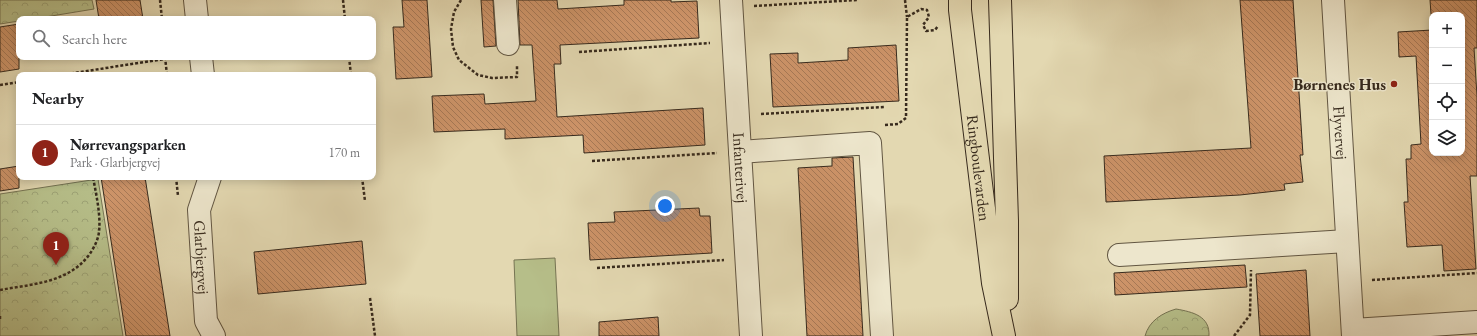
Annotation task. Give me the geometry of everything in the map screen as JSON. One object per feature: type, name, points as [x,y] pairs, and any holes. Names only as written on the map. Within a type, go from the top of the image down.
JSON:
[{"type":"main road","name":"Ringboulevarden","points":[[1000,0],[1007,221],[1008,336]]},
{"type":"main road","name":"Ringboulevarden","points":[[960,5],[993,283],[1004,336]]},
{"type":"street","points":[[195,0],[197,16]]},
{"type":"street","points":[[505,0],[508,44]]},
{"type":"street","name":"Flyvervej","points":[[1333,0],[1353,333]]},
{"type":"street","name":"Infanterivej","points":[[731,4],[751,336]]},
{"type":"street","points":[[201,60],[203,72]]},
{"type":"street","points":[[740,152],[870,143],[882,336]]},
{"type":"street","name":"Glarbjergvej","points":[[209,180],[200,210],[206,321],[214,336]]},
{"type":"street","points":[[1119,255],[1347,242]]},
{"type":"street","points":[[1353,333],[1477,322]]},
{"type":"path","points":[[160,0],[162,16]]},
{"type":"path","points":[[343,0],[345,16]]},
{"type":"path","points":[[461,0],[454,12],[451,29],[453,47],[459,60],[478,75],[492,78],[517,77],[516,53],[508,44]]},
{"type":"path","points":[[731,4],[857,0]]},
{"type":"path","points":[[882,125],[898,124],[906,118],[907,17],[905,0]]},
{"type":"path","points":[[907,17],[920,9],[927,10],[929,17],[923,25],[926,31],[935,30],[941,23],[943,11],[960,5]]},
{"type":"path","points":[[579,52],[734,42]]},
{"type":"path","points":[[79,72],[153,60]]},
{"type":"path","points":[[165,60],[167,72]]},
{"type":"path","points":[[349,60],[351,72]]},
{"type":"path","points":[[0,85],[16,82]]},
{"type":"path","points":[[738,115],[884,106]]},
{"type":"path","points":[[592,161],[740,152]]},
{"type":"path","points":[[0,290],[50,281],[67,275],[83,263],[93,248],[99,234],[100,223],[93,180]]},
{"type":"path","points":[[362,180],[365,201]]},
{"type":"path","points":[[1234,336],[1250,315],[1251,247]]},
{"type":"path","points":[[597,268],[746,259]]},
{"type":"path","points":[[1350,282],[1477,273]]},
{"type":"path","points":[[370,298],[374,336]]},
{"type":"green space","points":[[0,0],[92,0],[94,9],[51,16],[16,16],[16,21],[0,24]]},
{"type":"green space","points":[[98,180],[123,336],[0,336],[0,194]]},
{"type":"green space","points":[[555,258],[559,336],[517,336],[514,260]]},
{"type":"green space","points":[[1176,309],[1194,314],[1203,319],[1209,329],[1209,336],[1145,336],[1150,326],[1157,318]]},
{"type":"building","points":[[96,0],[140,0],[143,16],[99,16]]},
{"type":"building","points":[[402,0],[427,0],[432,77],[396,79],[393,27],[404,27]]},
{"type":"building","points":[[481,0],[493,0],[496,46],[484,47]]},
{"type":"building","points":[[518,0],[557,0],[558,9],[624,5],[624,0],[671,0],[671,2],[697,1],[699,38],[560,45],[561,64],[554,64],[557,117],[703,108],[705,145],[584,153],[583,135],[505,139],[505,129],[434,132],[432,96],[484,94],[485,104],[536,101],[532,45],[520,45]]},
{"type":"building","points":[[1240,0],[1293,0],[1303,155],[1300,155],[1303,182],[1284,184],[1285,190],[1240,195],[1106,202],[1104,156],[1251,148]]},
{"type":"building","points":[[1430,0],[1477,0],[1477,48],[1474,48],[1477,96],[1477,176],[1470,176],[1476,269],[1444,271],[1442,245],[1407,247],[1404,202],[1408,202],[1406,159],[1411,159],[1411,145],[1421,144],[1416,56],[1399,57],[1398,32],[1429,30],[1429,156],[1465,156],[1465,12],[1431,12]]},
{"type":"building","points":[[16,24],[16,60],[19,60],[19,69],[0,72],[0,27]]},
{"type":"building","points":[[896,45],[899,101],[773,107],[770,54],[798,53],[798,63],[848,60],[848,48]]},
{"type":"building","points":[[853,157],[863,336],[807,336],[798,168],[832,166],[832,158]]},
{"type":"building","points":[[16,166],[16,180],[19,180],[19,188],[0,191],[0,169]]},
{"type":"building","points":[[101,180],[145,180],[170,336],[126,336]]},
{"type":"building","points":[[699,208],[700,216],[710,216],[712,253],[590,260],[588,223],[615,222],[614,212]]},
{"type":"building","points":[[362,241],[366,284],[258,294],[254,252]]},
{"type":"building","points":[[1245,265],[1247,287],[1115,295],[1114,273]]},
{"type":"building","points":[[1306,270],[1310,336],[1260,336],[1256,274]]},
{"type":"building","points":[[658,317],[659,336],[599,336],[599,322]]},
{"type":"place","name":"Børnenes Hus","points":[[1394,84]]},
{"type":"place","name":"Nørrevangsparken","points":[[56,265]]}]
